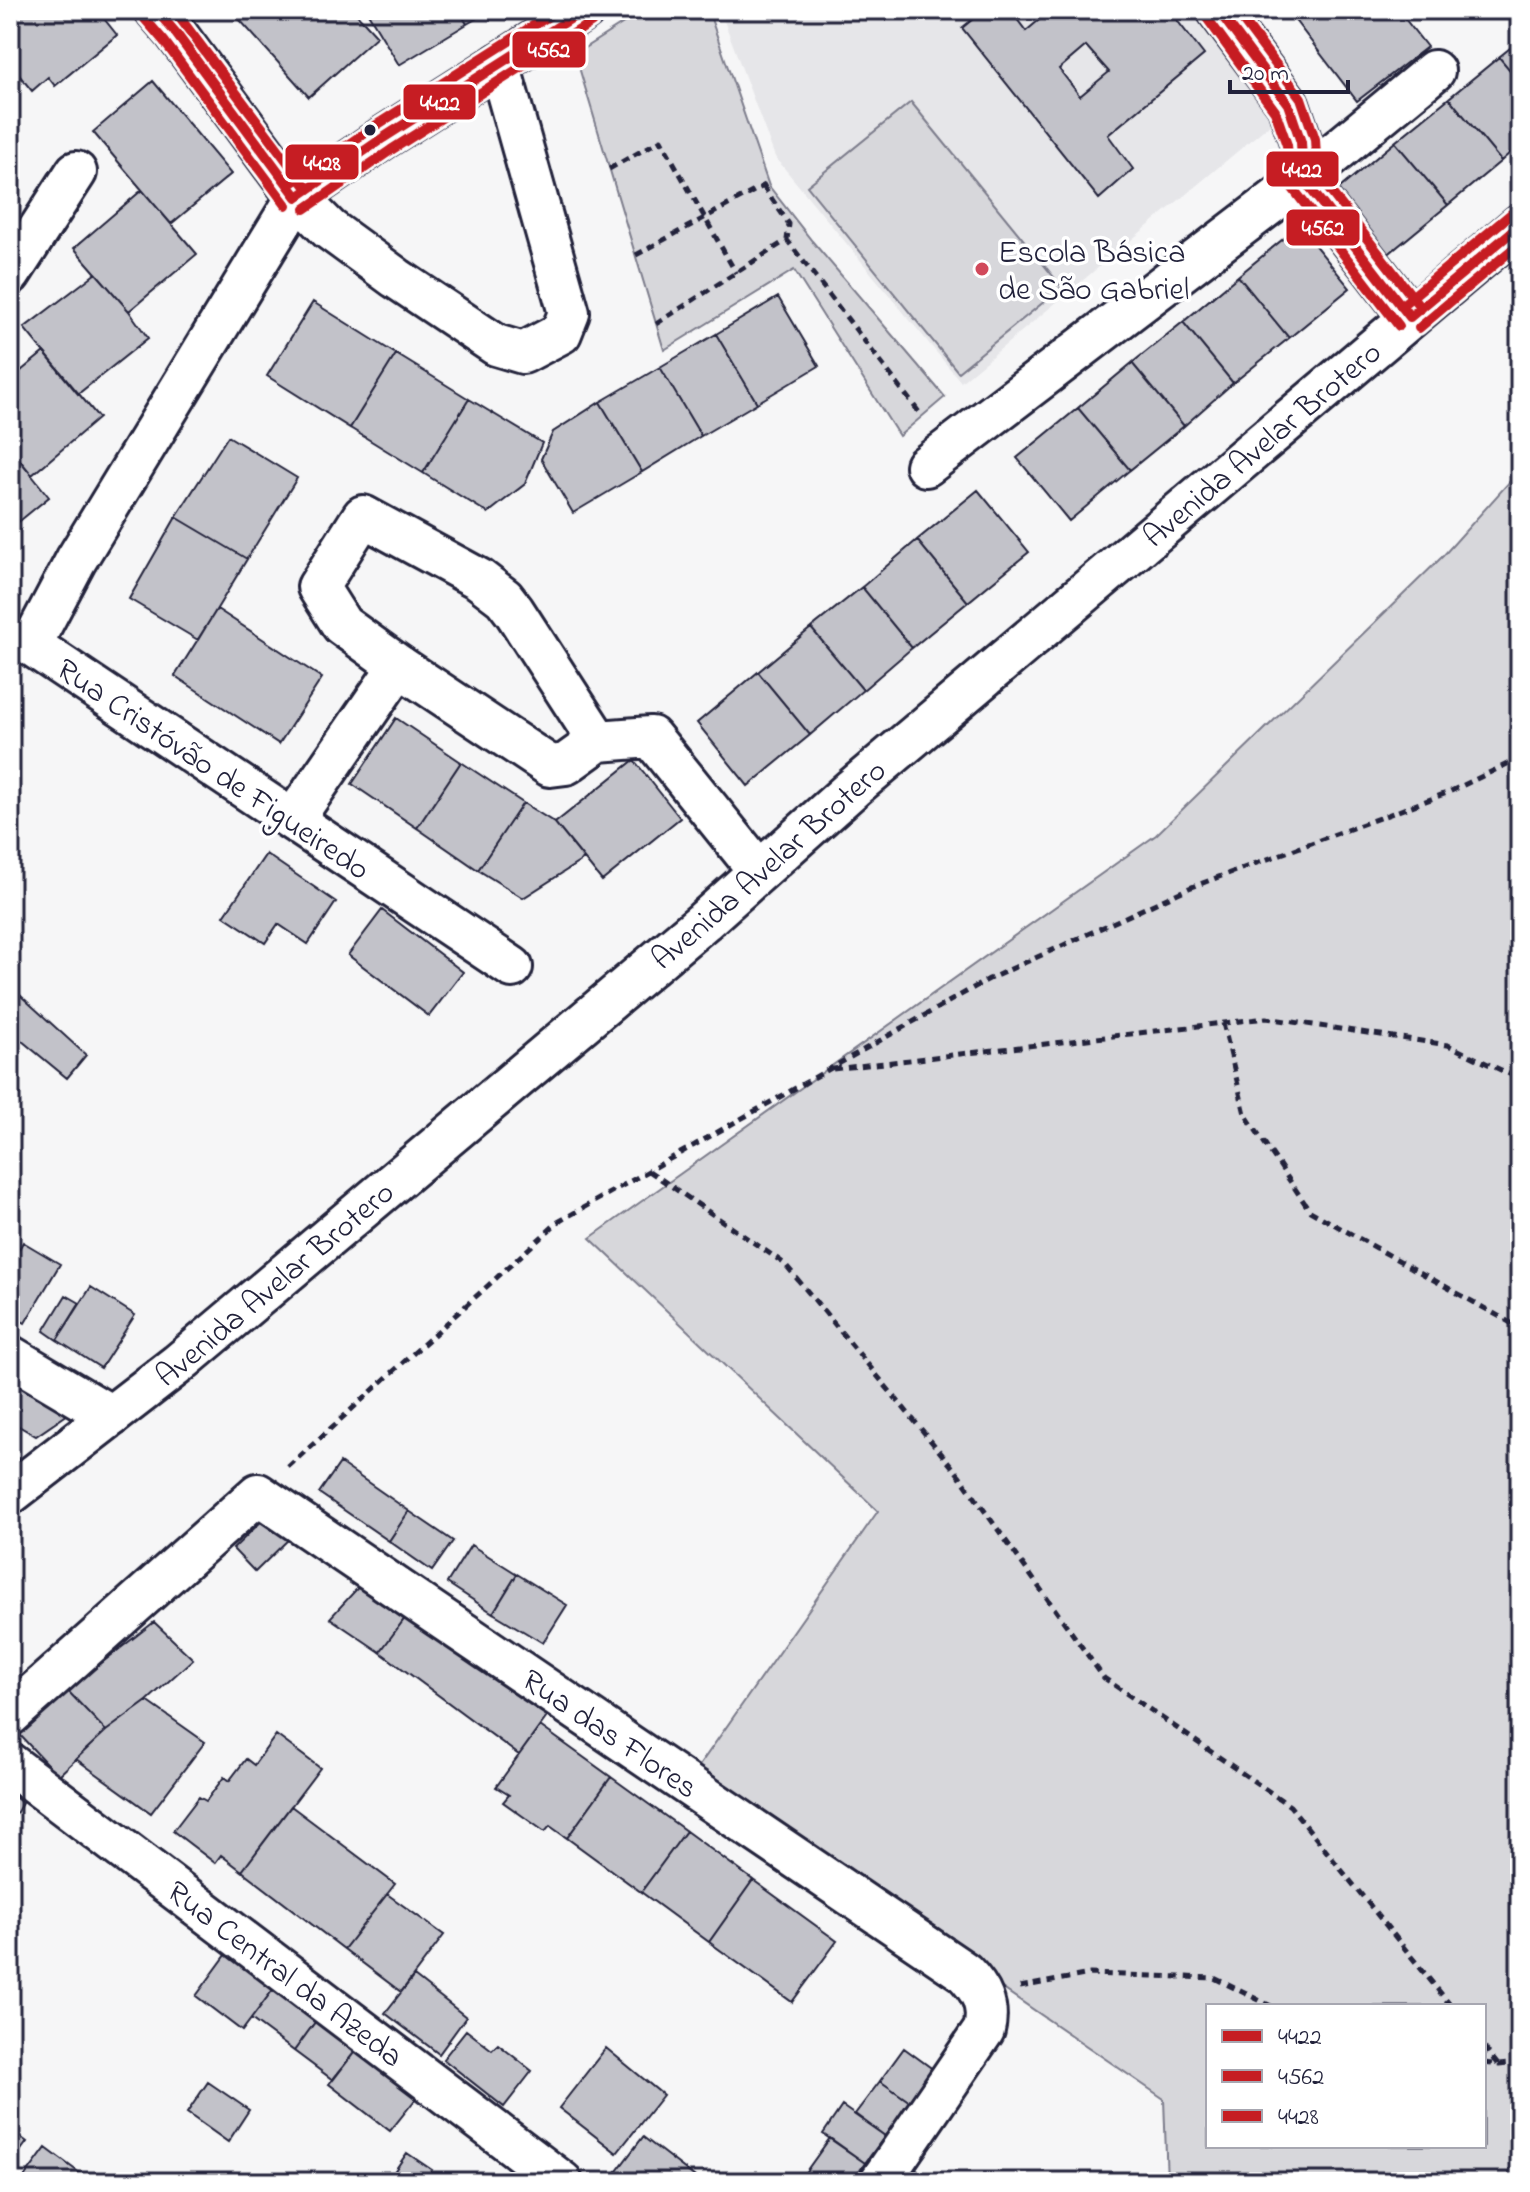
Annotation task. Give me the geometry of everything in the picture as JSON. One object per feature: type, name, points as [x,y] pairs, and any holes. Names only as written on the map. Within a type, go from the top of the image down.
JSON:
[{"type":"street","points":[[297,197],[383,138],[584,10]]},
{"type":"street","points":[[1218,10],[1288,104],[1301,142],[1303,179],[1410,317]]},
{"type":"street","points":[[176,17],[297,197],[329,229],[362,255],[496,345],[523,353],[561,333],[569,313],[499,64]]},
{"type":"street","points":[[926,466],[1303,179],[1434,71]]},
{"type":"street","points":[[10,274],[76,172]]},
{"type":"street","name":"Rua Cristóvão de Figueiredo","points":[[297,197],[76,560],[20,637],[512,967]]},
{"type":"street","name":"Avenida Avelar Brotero","points":[[10,1494],[215,1333],[704,921],[853,788],[1520,225]]},
{"type":"street","points":[[598,741],[504,598],[479,579],[363,516],[318,587],[342,625],[550,766],[566,764],[598,741],[651,737],[759,871]]},
{"type":"street","points":[[293,820],[399,666]]},
{"type":"street","points":[[10,1356],[111,1416]]},
{"type":"street","points":[[10,1715],[258,1494]]},
{"type":"street","name":"Rua das Flores","points":[[258,1494],[969,1978]]},
{"type":"street","name":"Rua Central da Azeda","points":[[10,1764],[562,2182]]},
{"type":"street","points":[[880,2182],[984,2030],[986,2006],[982,1993],[969,1978]]},
{"type":"path","points":[[609,169],[661,140],[736,273]]},
{"type":"path","points":[[636,255],[765,185],[789,224],[787,240],[922,416]]},
{"type":"path","points":[[656,324],[787,240]]},
{"type":"path","points":[[258,1494],[558,1222],[989,979],[1189,888],[1447,793],[1520,758]]},
{"type":"path","points":[[828,1070],[1266,1018],[1448,1045],[1520,1079]]},
{"type":"path","points":[[1223,1023],[1245,1114],[1310,1211],[1520,1328]]},
{"type":"path","points":[[649,1171],[785,1264],[959,1475],[1104,1678],[1290,1806],[1449,2004]]},
{"type":"path","points":[[969,1978],[1009,1989],[1090,1974],[1214,1978],[1267,2004]]},
{"type":"path","points":[[1486,2049],[1499,2065]]},
{"type":"path","points":[[1486,2063],[1520,2063]]},
{"type":"shaded area","points":[[644,10],[708,10],[769,186],[945,397],[899,436],[794,270],[664,350],[575,54]]},
{"type":"shaded area","name":"Escola Básica de São Gabriel","points":[[720,10],[1198,10],[1275,120],[961,382],[775,157]]},
{"type":"shaded area","points":[[911,102],[1062,287],[958,372],[807,186]]},
{"type":"shaded area","points":[[1520,470],[1520,2182],[1167,2182],[1164,2099],[692,1776],[878,1511],[590,1238],[1156,835],[1443,556]]},
{"type":"building","points":[[10,10],[97,10],[117,35],[55,86],[48,77],[32,91],[10,64]]},
{"type":"building","points":[[231,10],[353,10],[377,36],[309,97]]},
{"type":"building","points":[[366,10],[459,10],[467,24],[399,65]]},
{"type":"building","points":[[459,10],[491,10],[467,24]]},
{"type":"building","points":[[984,10],[1010,10],[1026,31],[1051,10],[1169,10],[1204,55],[1108,135],[1133,169],[1099,199],[962,28]],"holes":[[[1086,46],[1109,72],[1080,96],[1059,69]]]},
{"type":"building","points":[[1287,10],[1398,10],[1427,47],[1357,101]]},
{"type":"building","points":[[1520,40],[1520,82],[1499,57]]},
{"type":"building","points":[[1499,57],[1520,82],[1520,144],[1501,161],[1449,98]]},
{"type":"building","points":[[153,81],[231,174],[171,224],[93,132]]},
{"type":"building","points":[[1449,98],[1501,161],[1448,205],[1395,142]]},
{"type":"building","points":[[1395,142],[1448,205],[1386,256],[1334,193]]},
{"type":"building","points":[[142,190],[197,254],[129,311],[74,248]]},
{"type":"building","points":[[1299,226],[1350,288],[1289,338],[1238,276]]},
{"type":"building","points":[[96,273],[148,338],[78,394],[24,328]]},
{"type":"building","points":[[1238,276],[1289,338],[1233,383],[1183,322]]},
{"type":"building","points":[[778,297],[819,366],[757,403],[716,334]]},
{"type":"building","points":[[313,302],[396,354],[350,428],[267,376]]},
{"type":"building","points":[[1183,322],[1233,383],[1184,426],[1132,363]]},
{"type":"building","points":[[716,334],[757,403],[701,436],[660,367]]},
{"type":"building","points":[[44,352],[99,418],[32,475],[10,448],[10,380]]},
{"type":"building","points":[[396,354],[469,399],[423,473],[350,428]]},
{"type":"building","points":[[1132,363],[1184,426],[1130,470],[1078,408]]},
{"type":"building","points":[[660,367],[701,436],[642,472],[600,402]]},
{"type":"building","points":[[469,399],[542,443],[525,484],[488,513],[423,473]]},
{"type":"building","points":[[600,402],[642,472],[573,513],[541,459],[553,432]]},
{"type":"building","points":[[1078,408],[1130,470],[1069,521],[1017,458]]},
{"type":"building","points":[[228,436],[297,478],[247,559],[176,517]]},
{"type":"building","points":[[10,448],[49,497],[10,529]]},
{"type":"building","points":[[978,490],[1029,552],[968,602],[917,540]]},
{"type":"building","points":[[176,517],[247,559],[198,640],[129,599]]},
{"type":"building","points":[[917,540],[968,602],[912,648],[862,587]]},
{"type":"building","points":[[862,587],[912,648],[863,690],[811,628]]},
{"type":"building","points":[[217,609],[322,678],[279,744],[175,676]]},
{"type":"building","points":[[811,628],[863,690],[810,735],[758,672]]},
{"type":"building","points":[[758,672],[810,735],[748,786],[697,723]]},
{"type":"building","points":[[396,718],[461,762],[417,828],[352,784]]},
{"type":"building","points":[[634,760],[680,818],[602,881],[555,823]]},
{"type":"building","points":[[461,762],[523,803],[478,870],[417,828]]},
{"type":"building","points":[[523,803],[555,823],[584,859],[523,898],[478,870]]},
{"type":"building","points":[[266,854],[336,902],[308,944],[278,924],[265,943],[224,916]]},
{"type":"building","points":[[382,910],[463,972],[429,1016],[348,955]]},
{"type":"building","points":[[10,986],[86,1055],[67,1078],[10,1031]]},
{"type":"building","points":[[23,1242],[60,1264],[25,1323],[10,1314],[10,1265]]},
{"type":"building","points":[[91,1287],[135,1315],[101,1368],[57,1340]]},
{"type":"building","points":[[66,1295],[80,1303],[57,1340],[44,1331]]},
{"type":"building","points":[[10,1365],[71,1412],[36,1436],[10,1421]]},
{"type":"building","points":[[340,1463],[409,1511],[389,1541],[319,1493]]},
{"type":"building","points":[[409,1511],[453,1541],[432,1571],[389,1541]]},
{"type":"building","points":[[271,1512],[295,1533],[255,1572],[233,1549]]},
{"type":"building","points":[[471,1545],[517,1574],[493,1613],[447,1583]]},
{"type":"building","points":[[517,1574],[567,1605],[543,1643],[493,1613]]},
{"type":"building","points":[[364,1581],[411,1610],[380,1652],[330,1618]]},
{"type":"building","points":[[411,1610],[549,1714],[519,1755],[380,1652]]},
{"type":"building","points":[[154,1622],[193,1659],[147,1701],[106,1731],[67,1690]]},
{"type":"building","points":[[67,1690],[106,1731],[58,1776],[19,1734]]},
{"type":"building","points":[[147,1701],[205,1742],[151,1813],[76,1759],[106,1731]]},
{"type":"building","points":[[540,1726],[611,1777],[567,1838],[550,1826],[545,1832],[503,1802],[509,1795],[496,1787]]},
{"type":"building","points":[[276,1735],[320,1768],[242,1871],[221,1855],[215,1863],[173,1831],[199,1797],[206,1801],[224,1777],[229,1781],[246,1759],[254,1765]]},
{"type":"building","points":[[611,1777],[686,1831],[641,1892],[567,1838]]},
{"type":"building","points":[[10,1793],[22,1803],[10,1825]]},
{"type":"building","points":[[291,1806],[395,1884],[344,1949],[242,1871]]},
{"type":"building","points":[[686,1831],[753,1880],[709,1942],[641,1892]]},
{"type":"building","points":[[753,1880],[837,1941],[792,2002],[709,1942]]},
{"type":"building","points":[[387,1894],[444,1935],[401,1992],[344,1949]]},
{"type":"building","points":[[229,1951],[275,1987],[242,2031],[196,1996]]},
{"type":"building","points":[[414,1976],[466,2017],[439,2054],[385,2013]]},
{"type":"building","points":[[275,1987],[318,2018],[294,2051],[251,2019]]},
{"type":"building","points":[[318,2018],[357,2049],[333,2080],[294,2051]]},
{"type":"building","points":[[466,2030],[492,2050],[498,2044],[532,2071],[504,2107],[443,2059]]},
{"type":"building","points":[[606,2048],[663,2095],[617,2153],[559,2108]]},
{"type":"building","points":[[904,2048],[934,2070],[910,2102],[880,2081]]},
{"type":"building","points":[[357,2049],[418,2096],[390,2131],[329,2084]]},
{"type":"building","points":[[880,2081],[910,2102],[885,2136],[855,2114]]},
{"type":"building","points":[[208,2082],[249,2110],[228,2142],[187,2113]]},
{"type":"building","points":[[842,2106],[885,2136],[865,2163],[823,2134]]},
{"type":"building","points":[[10,2129],[27,2142],[10,2165]]},
{"type":"building","points":[[643,2137],[695,2177],[691,2182],[614,2182],[611,2179]]},
{"type":"building","points":[[830,2138],[865,2163],[852,2182],[810,2182],[802,2177]]},
{"type":"building","points":[[46,2148],[85,2177],[82,2182],[21,2182]]},
{"type":"building","points":[[407,2153],[432,2170],[426,2179],[430,2182],[387,2182]]},
{"type":"building","points":[[911,2166],[933,2182],[899,2182]]},
{"type":"transit line","name":"4422","points":[[156,10],[297,197]]},
{"type":"transit line","name":"4428","points":[[174,10],[308,189]]},
{"type":"transit line","name":"4428","points":[[289,185],[375,126],[558,10]]},
{"type":"transit line","name":"4422","points":[[297,197],[383,138],[584,10]]},
{"type":"transit line","name":"4422","points":[[1218,10],[1288,104],[1301,142],[1303,179],[1410,317]]},
{"type":"transit line","name":"4428","points":[[1235,10],[1301,98],[1315,139],[1317,174],[1421,308]]},
{"type":"transit line","name":"4562","points":[[1207,18],[1275,111],[1287,145],[1291,186],[1399,326]]},
{"type":"transit line","name":"4562","points":[[145,19],[286,205]]},
{"type":"transit line","name":"4562","points":[[305,209],[391,150],[592,22]]},
{"type":"transit line","name":"4428","points":[[1401,306],[1511,214]]},
{"type":"transit line","name":"4422","points":[[1410,317],[1520,225]]},
{"type":"transit line","name":"4562","points":[[1419,328],[1520,243]]},
{"type":"place","name":"Escola Básica de São Gabriel","points":[[982,269]]}]
